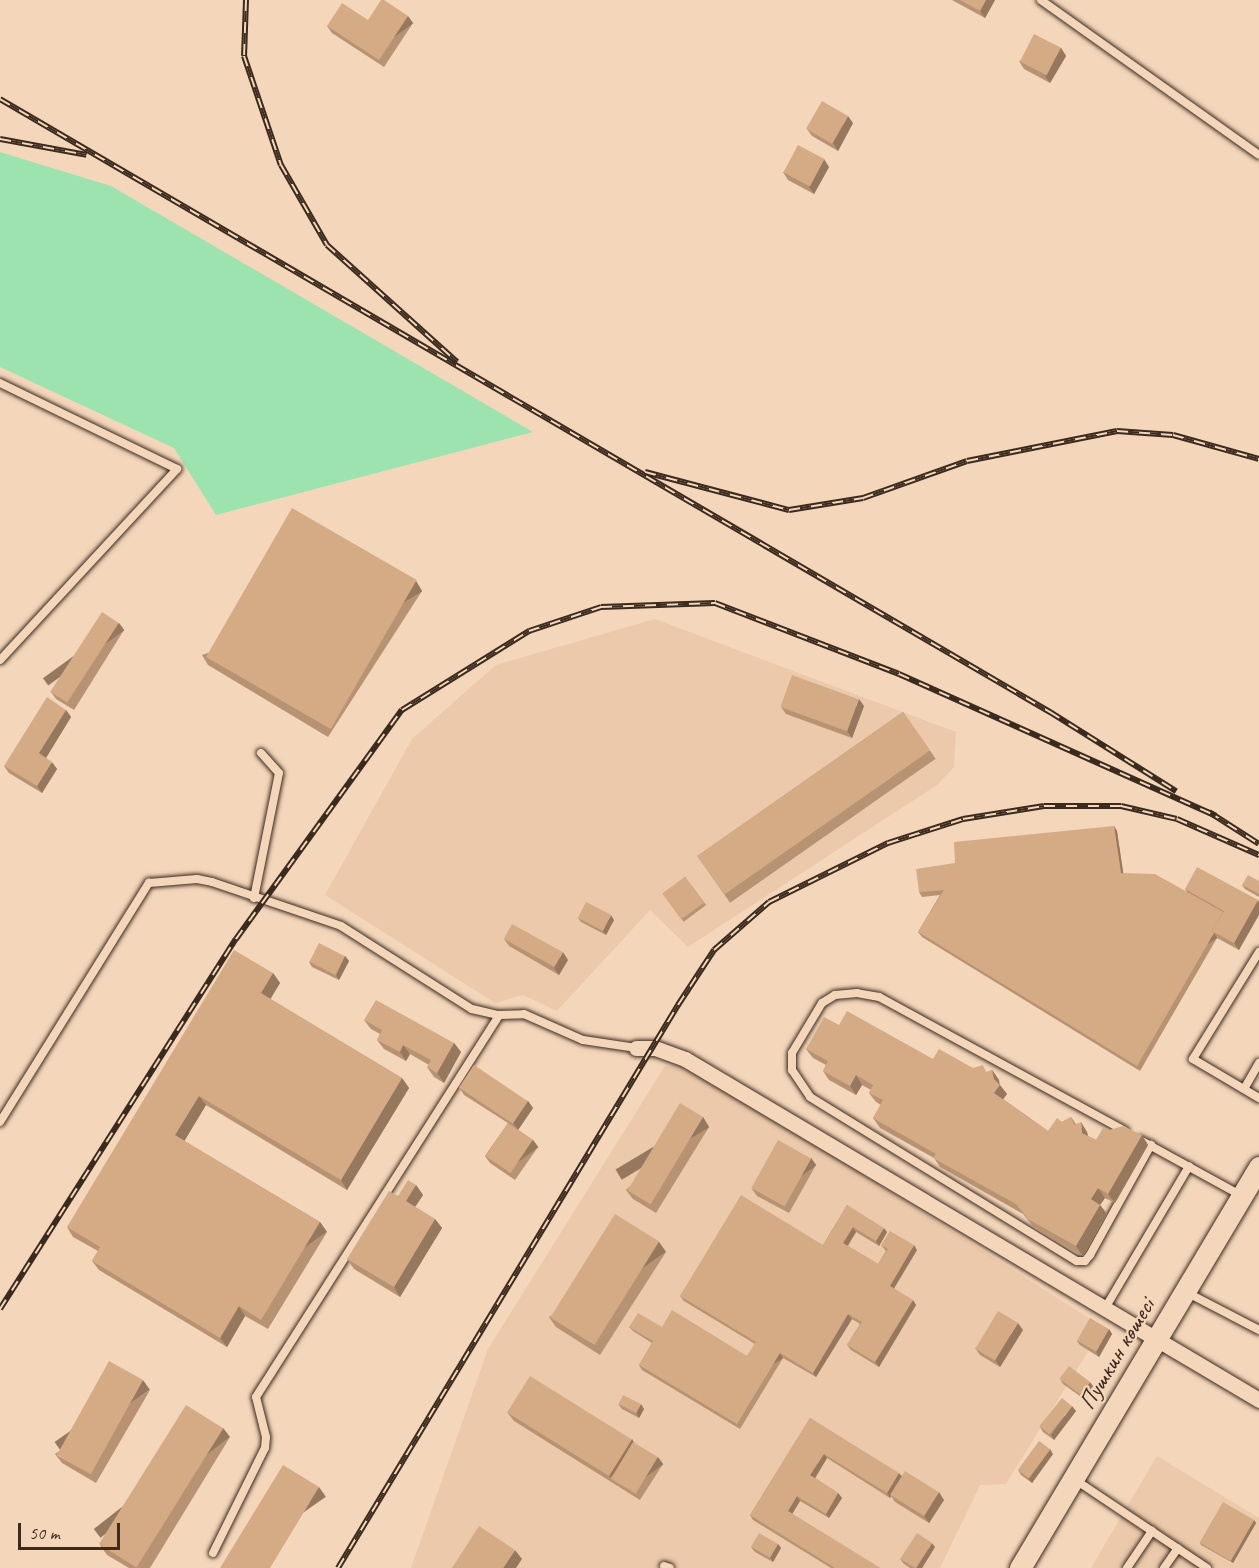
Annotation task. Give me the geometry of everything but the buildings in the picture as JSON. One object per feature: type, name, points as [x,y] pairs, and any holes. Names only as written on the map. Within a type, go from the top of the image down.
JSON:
[{"type":"main road","name":"Пушкин көшесі","points":[[1020,1568],[1259,1167]]},
{"type":"street","points":[[636,1047],[655,1047],[685,1059],[1154,1342],[1259,1400]]},
{"type":"lane","points":[[1041,0],[1259,155]]},
{"type":"lane","points":[[0,383],[177,469],[0,660]]},
{"type":"lane","points":[[254,898],[279,773],[261,753]]},
{"type":"lane","points":[[0,1122],[149,883],[197,879],[341,926],[472,1009],[499,1015],[524,1014],[583,1040],[636,1047]]},
{"type":"lane","points":[[1259,952],[1193,1059],[1259,1098]]},
{"type":"lane","points":[[1150,1145],[1090,1255],[1085,1261],[1077,1261],[810,1097],[792,1070],[792,1053],[829,999],[857,993],[879,997],[1189,1166],[1242,1196]]},
{"type":"lane","points":[[213,1553],[265,1448],[266,1437],[256,1397],[499,1015]]},
{"type":"lane","points":[[1244,1089],[1259,1063]]},
{"type":"lane","points":[[1104,1311],[1189,1166]]},
{"type":"lane","points":[[1184,1292],[1259,1330]]},
{"type":"lane","points":[[1073,1479],[1207,1568]]},
{"type":"lane","points":[[1127,1568],[1152,1531]]},
{"type":"lane","points":[[1164,1568],[1178,1548]]},
{"type":"shaded area","points":[[655,619],[956,732],[954,767],[937,785],[688,947],[650,910],[557,1011],[523,995],[495,1003],[325,895],[412,739],[496,665]]},
{"type":"shaded area","points":[[689,1064],[1103,1327],[1006,1484],[980,1485],[940,1568],[411,1568],[488,1349],[665,1066]]},
{"type":"shaded area","points":[[1157,1456],[1259,1518],[1259,1568],[1091,1568]]},
{"type":"green space","points":[[0,152],[111,186],[533,432],[216,515],[174,448],[0,367]]},
{"type":"railway","points":[[246,0],[244,56],[281,165],[327,245],[457,362]]},
{"type":"railway","points":[[0,99],[1050,712],[1176,791]]},
{"type":"railway","points":[[0,139],[87,155]]},
{"type":"railway","points":[[645,472],[789,510],[863,498],[967,461],[1117,431],[1173,435],[1259,459]]},
{"type":"railway","points":[[0,1309],[236,939],[402,710],[529,631],[601,607],[715,603],[899,674],[1216,816]]},
{"type":"railway","points":[[338,1568],[678,1005],[714,950],[769,902],[888,843],[963,819],[1044,806],[1121,806],[1177,819],[1259,855]]},
{"type":"railway","points":[[1209,812],[1259,844]]}]
